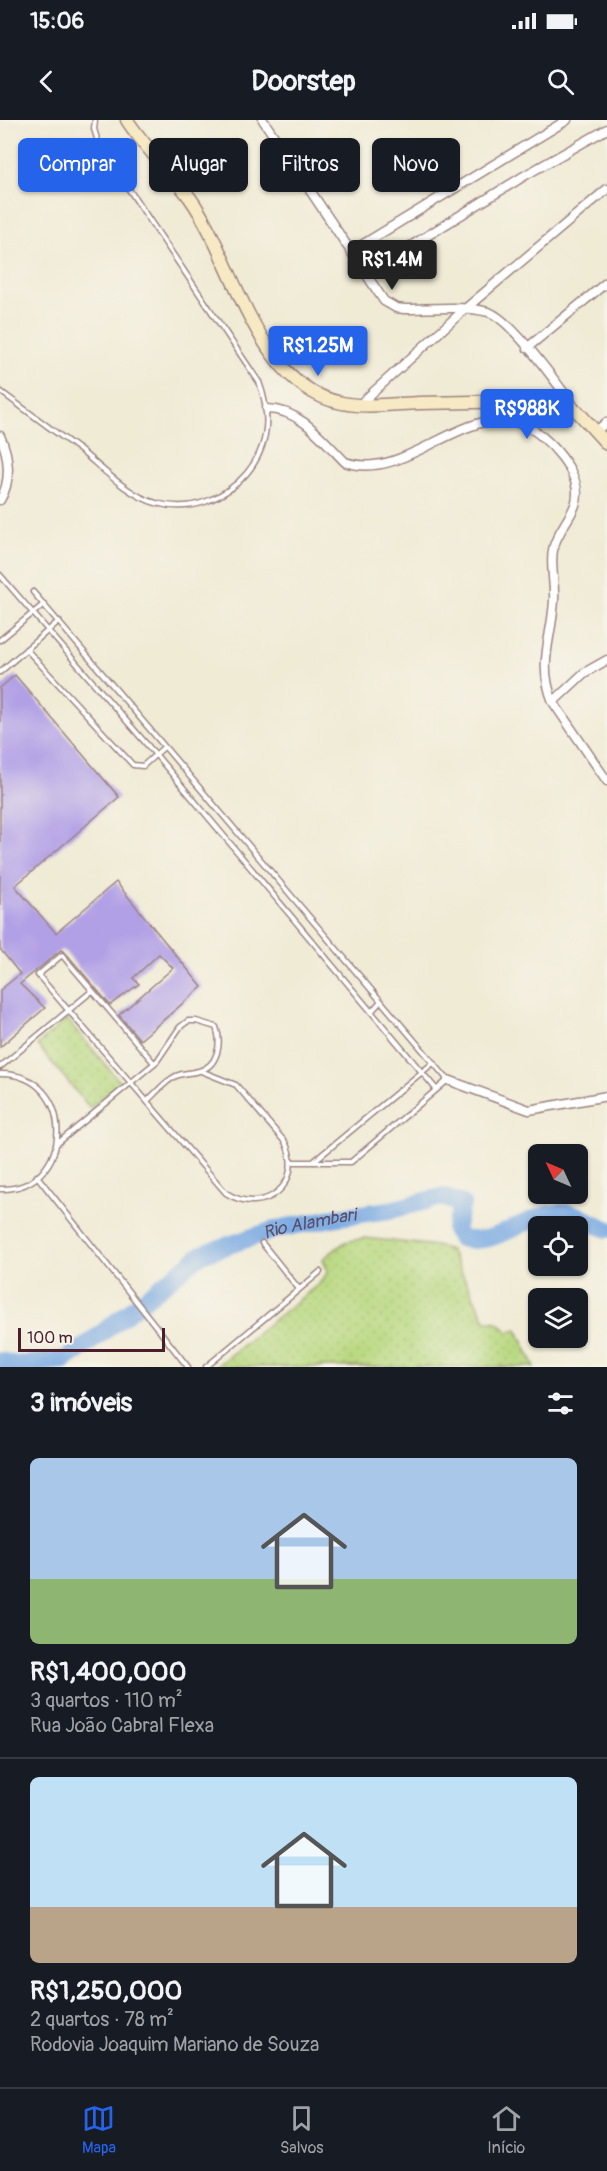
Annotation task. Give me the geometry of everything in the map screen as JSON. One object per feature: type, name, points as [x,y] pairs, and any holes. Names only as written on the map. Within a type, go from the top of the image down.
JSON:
[{"type":"main road","points":[[127,120],[190,198],[205,223],[263,343],[301,384],[311,391],[340,403],[358,405],[551,401],[578,412],[607,444]]},
{"type":"street","points":[[263,120],[367,273],[379,296],[396,308],[465,309],[489,312],[504,322],[578,412]]},
{"type":"street","points":[[352,251],[567,120]]},
{"type":"street","points":[[367,273],[524,176],[607,129]]},
{"type":"street","points":[[358,405],[465,309],[607,189]]},
{"type":"street","points":[[527,348],[607,282]]},
{"type":"street","points":[[267,410],[285,411],[298,419],[345,462],[354,465],[367,466],[395,460],[465,429],[497,419],[511,420],[535,429],[546,439],[562,458],[578,493],[575,506],[556,538],[552,552],[554,598],[544,672],[553,702],[607,782]]},
{"type":"street","points":[[596,431],[607,422]]},
{"type":"street","points":[[0,435],[8,460],[6,485],[0,500]]},
{"type":"street","points":[[553,702],[584,673],[607,660]]},
{"type":"street","points":[[448,1080],[530,1110],[607,1096]]},
{"type":"lane","points":[[0,391],[137,493],[156,503],[178,506],[210,500],[238,483],[255,463],[264,443],[267,410],[259,382],[175,261],[99,145],[94,129],[95,120]]},
{"type":"lane","points":[[0,575],[156,755],[437,1089]]},
{"type":"lane","points":[[33,592],[448,1080],[351,1162],[292,1162]]},
{"type":"lane","points":[[0,640],[44,604]]},
{"type":"lane","points":[[0,672],[50,631],[58,621]]},
{"type":"lane","points":[[26,649],[132,765],[144,766],[164,747]]},
{"type":"lane","points":[[154,1063],[62,955],[38,975],[226,1193],[236,1200],[251,1202],[265,1200],[284,1185],[292,1162],[285,1142],[236,1084],[201,1071]]},
{"type":"lane","points":[[0,1067],[92,991]]},
{"type":"lane","points":[[372,1011],[381,1001]]},
{"type":"lane","points":[[58,1143],[154,1063],[180,1027],[188,1021],[206,1022],[216,1028],[220,1038],[215,1058],[201,1071],[176,1076],[147,1101]]},
{"type":"lane","points":[[314,1162],[433,1063]]},
{"type":"lane","points":[[0,1074],[10,1074],[27,1080],[42,1091],[53,1106],[58,1124],[58,1143],[50,1161],[37,1176],[21,1186],[1,1190]]},
{"type":"lane","points":[[37,1176],[188,1367]]},
{"type":"lane","points":[[262,1244],[299,1289]]},
{"type":"lane","points":[[206,1367],[320,1272]]},
{"type":"green space","points":[[67,1019],[120,1082],[90,1108],[37,1045]]},
{"type":"green space","points":[[365,1238],[436,1246],[450,1250],[486,1321],[498,1322],[508,1332],[517,1329],[535,1367],[215,1367],[320,1283],[328,1272],[323,1259],[345,1242]]},
{"type":"building","points":[[15,675],[119,797],[15,886],[56,933],[116,882],[202,987],[140,1040],[119,1015],[173,968],[159,954],[133,978],[139,984],[110,1005],[61,950],[20,984],[45,1008],[0,1047],[0,990],[20,974],[0,949],[0,688]]},
{"type":"waterway","name":"Rio Alambari","points":[[0,1361],[16,1365],[64,1360],[84,1347],[202,1254],[277,1229],[390,1210],[442,1197],[462,1204],[455,1230],[460,1238],[486,1239],[537,1218],[563,1213],[570,1213],[607,1229]]}]
